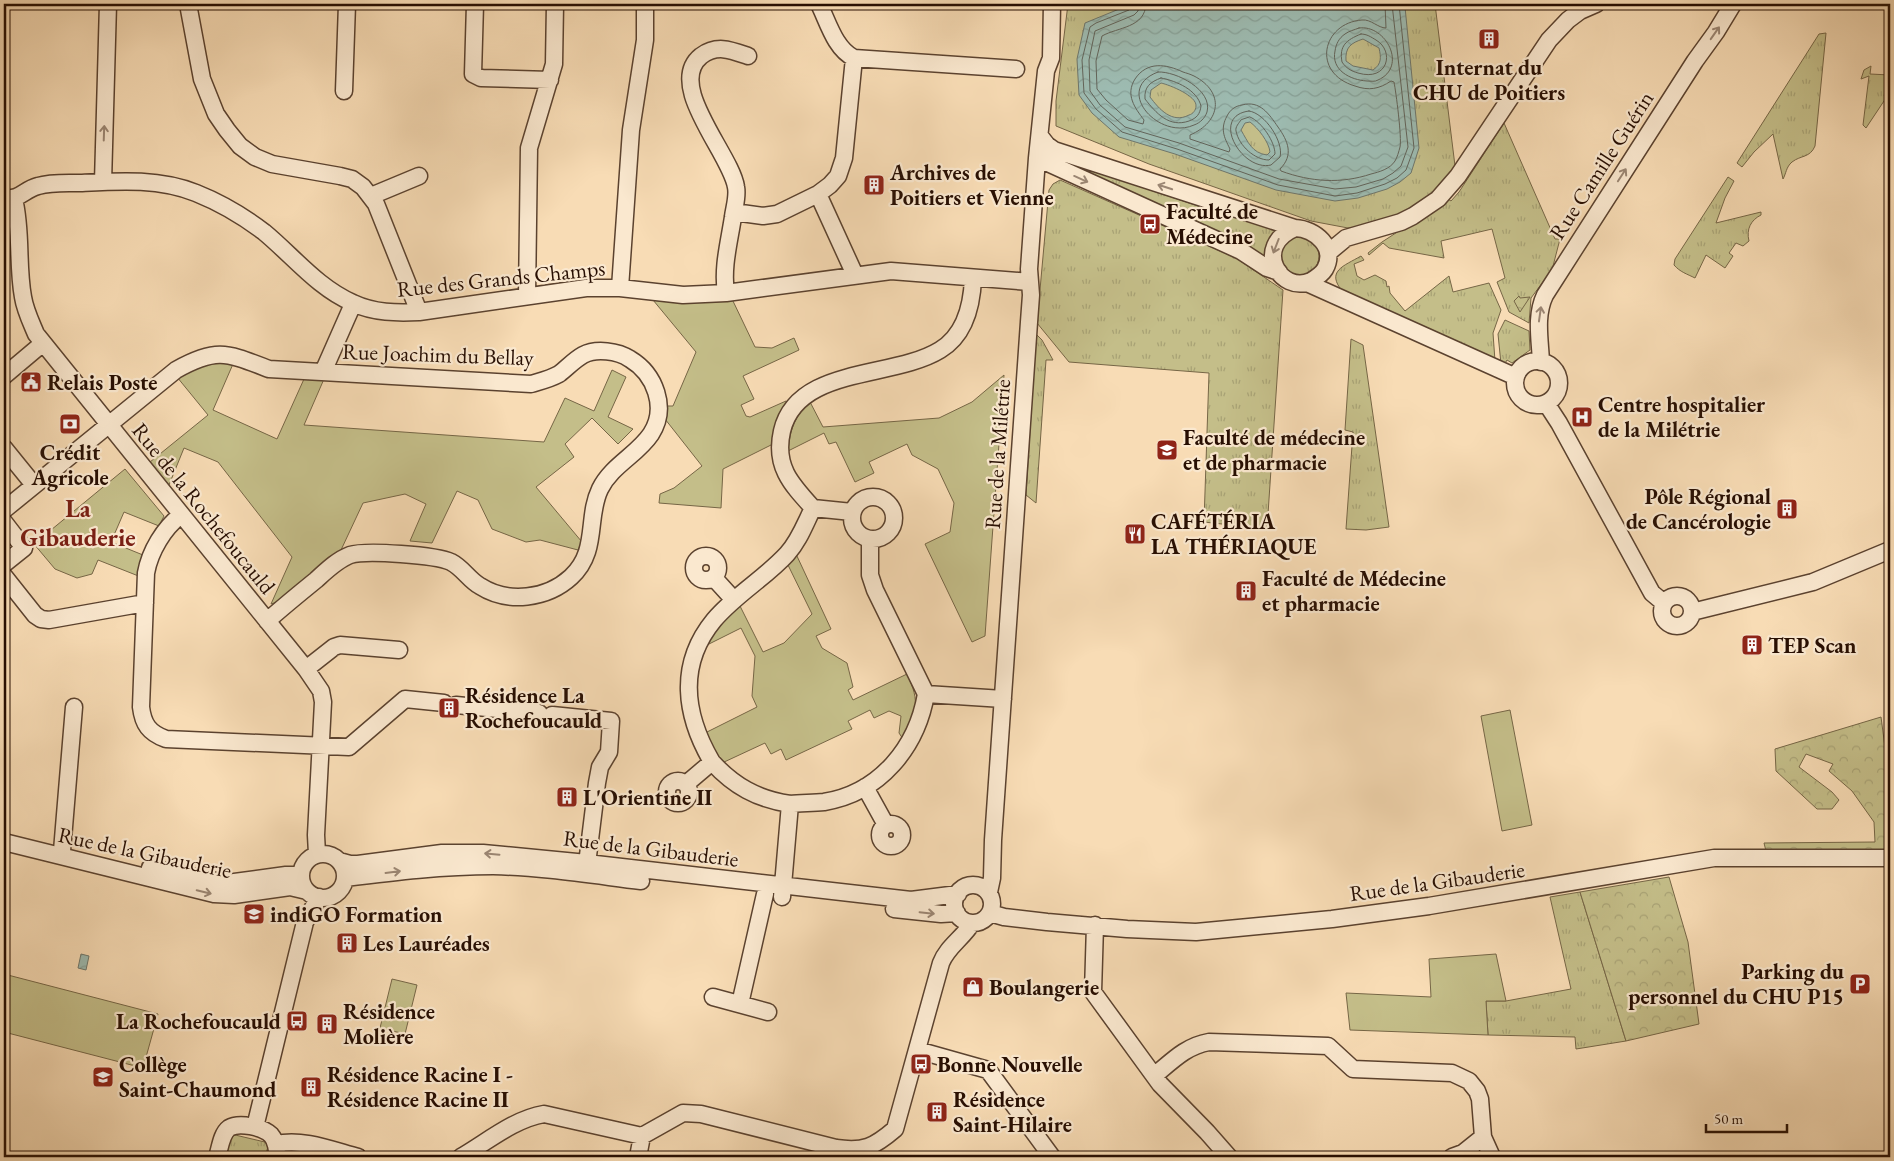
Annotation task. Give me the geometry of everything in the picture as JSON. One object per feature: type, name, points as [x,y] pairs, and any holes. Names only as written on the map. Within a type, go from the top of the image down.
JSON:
[{"type":"street","points":[[103,182],[108,4]]},
{"type":"street","points":[[188,4],[198,63],[208,98],[216,114],[240,146],[254,157],[272,164],[352,179],[363,187],[371,196],[420,312]]},
{"type":"street","points":[[344,91],[347,4]]},
{"type":"street","points":[[475,4],[473,74],[481,78],[550,80]]},
{"type":"street","points":[[527,296],[529,148],[554,64],[555,4]]},
{"type":"street","points":[[620,288],[631,130],[645,40],[645,4]]},
{"type":"street","points":[[819,4],[839,46],[846,54],[854,58],[1016,69]]},
{"type":"street","name":"Rue de la Milétrie","points":[[981,889],[992,878],[993,840],[1030,313],[1029,269],[1040,136],[1042,4]]},
{"type":"street","name":"Rue de la Milétrie","points":[[1040,71],[1050,58],[1052,4]]},
{"type":"street","points":[[1052,25],[1056,4]]},
{"type":"street","points":[[1316,234],[1384,228],[1413,216],[1438,199],[1450,188],[1549,40],[1568,20],[1580,11],[1596,4]]},
{"type":"street","name":"Rue Camille Guérin","points":[[1541,362],[1539,322],[1541,306],[1545,295],[1695,61],[1734,4]]},
{"type":"street","points":[[726,293],[723,276],[736,193],[734,181],[698,108],[691,89],[690,74],[695,62],[718,48],[748,56]]},
{"type":"street","points":[[734,212],[764,216],[777,214],[818,194],[838,176],[842,167],[854,58]]},
{"type":"street","points":[[1040,136],[1054,150],[1295,228],[1306,229],[1316,234],[1326,246],[1328,260],[1325,270],[1317,278],[1307,283]]},
{"type":"street","points":[[1037,158],[1045,154],[1054,154],[1114,174],[1126,174]]},
{"type":"street","points":[[1037,158],[1241,251],[1267,268],[1278,272],[1287,280],[1307,283],[1345,299],[1516,377]]},
{"type":"street","points":[[371,196],[419,176]]},
{"type":"street","name":"Rue des Grands Champs","points":[[9,198],[38,186],[103,182],[156,182],[176,186],[223,205],[245,218],[320,282],[353,304],[376,311],[396,313],[420,312],[586,288],[620,288],[683,295],[726,293],[890,271],[1030,282]]},
{"type":"street","points":[[818,194],[855,275]]},
{"type":"street","name":"Rue de la Rochefoucauld","points":[[9,198],[18,213],[23,298],[29,318],[42,344],[306,669],[321,691],[323,702],[316,835],[317,854]]},
{"type":"street","points":[[1278,272],[1274,263],[1274,245],[1280,237],[1295,228]]},
{"type":"street","points":[[1328,253],[1346,238],[1374,229]]},
{"type":"street","points":[[1325,270],[1332,285],[1345,299]]},
{"type":"street","points":[[852,512],[813,508],[788,477],[781,458],[780,446],[784,424],[793,406],[810,392],[821,386],[919,359],[941,350],[959,332],[965,320],[972,294],[973,278]]},
{"type":"street","name":"Rue Joachim du Bellay","points":[[323,372],[353,304]]},
{"type":"street","points":[[4,376],[42,344]]},
{"type":"street","name":"Rue Joachim du Bellay","points":[[4,510],[176,370],[195,359],[214,353],[233,355],[269,369],[531,384],[549,379],[558,374],[583,355],[592,352],[603,352],[627,357],[646,372],[652,381],[657,395],[659,415],[655,427],[648,438],[617,466],[600,489],[595,501],[592,534],[582,562],[573,575],[563,584],[549,592],[531,597],[516,597],[502,595],[480,586],[461,569],[443,559],[365,554],[350,555],[340,560],[267,621]]},
{"type":"street","points":[[1541,362],[1552,368],[1558,379],[1556,392],[1546,403],[1533,405],[1522,399],[1516,388],[1516,377],[1519,371],[1529,363],[1541,362]]},
{"type":"street","points":[[1546,403],[1652,593],[1664,603]]},
{"type":"street","points":[[4,448],[34,485]]},
{"type":"street","points":[[872,497],[880,498],[891,506],[894,519],[889,532],[877,539],[870,539],[862,536],[855,530],[852,512],[860,501],[872,497]]},
{"type":"street","points":[[813,508],[799,537],[787,554],[714,620],[703,636],[695,653],[690,674],[690,711],[702,745],[712,762],[725,776],[740,787],[768,799],[790,804],[825,802],[841,798],[866,787],[887,771],[904,752],[918,728],[926,694],[875,590],[870,576],[870,539]]},
{"type":"street","points":[[181,515],[166,528],[150,558],[146,573],[141,707],[144,723],[149,730],[157,736],[166,738],[321,744],[349,747],[405,699],[611,721],[609,752],[600,767],[587,869]]},
{"type":"street","points":[[4,522],[24,548],[4,564]]},
{"type":"street","points":[[1692,612],[1813,582],[1890,550]]},
{"type":"street","points":[[714,578],[734,600]]},
{"type":"street","points":[[6,584],[41,619],[49,620],[145,603]]},
{"type":"street","points":[[1672,597],[1682,597],[1690,602],[1692,612],[1689,621],[1686,624],[1672,626],[1665,621],[1662,612],[1664,603],[1672,597]]},
{"type":"street","points":[[306,669],[340,644],[399,650]]},
{"type":"street","points":[[926,694],[1003,699]]},
{"type":"street","points":[[62,851],[74,707]]},
{"type":"street","points":[[686,784],[712,762]]},
{"type":"street","points":[[866,787],[886,825]]},
{"type":"street","points":[[783,891],[790,804]]},
{"type":"street","name":"Rue de la Gibauderie","points":[[4,836],[62,851],[226,883],[286,875],[301,875]]},
{"type":"street","name":"Rue de la Gibauderie","points":[[4,842],[214,894],[234,895],[290,887],[313,894]]},
{"type":"street","name":"Rue de la Gibauderie","points":[[339,860],[350,864],[358,864],[442,854],[483,853],[765,894],[783,891],[911,900],[958,894]]},
{"type":"street","points":[[317,854],[329,854],[339,860],[345,878],[343,885],[333,895],[313,894],[301,881],[305,862],[317,854]]},
{"type":"street","name":"Rue de la Gibauderie","points":[[990,913],[1004,917],[1095,926],[1196,932],[1332,919],[1429,906],[1714,858],[1890,858]]},
{"type":"street","name":"Rue de la Gibauderie","points":[[345,878],[407,870],[493,866],[587,869],[783,891],[941,914],[957,913]]},
{"type":"street","points":[[965,887],[981,889],[992,906],[990,913],[982,921],[972,923],[961,918],[957,913],[955,900],[958,894],[965,887]]},
{"type":"street","points":[[255,1127],[313,894]]},
{"type":"street","points":[[740,1004],[765,894]]},
{"type":"street","points":[[461,1157],[522,1121],[544,1114],[642,1136],[674,1116],[683,1113],[701,1114],[836,1148],[854,1151],[866,1149],[881,1141],[895,1129],[940,963],[972,923]]},
{"type":"street","points":[[1095,926],[1093,992],[1154,1076],[1229,1157]]},
{"type":"street","points":[[713,997],[768,1012]]},
{"type":"street","points":[[1154,1076],[1185,1050],[1196,1044],[1209,1042],[1328,1046],[1353,1069],[1452,1073],[1469,1081],[1477,1090],[1480,1099],[1483,1137],[1492,1157]]},
{"type":"street","points":[[917,1050],[988,1070],[1052,1157]]},
{"type":"street","points":[[217,1157],[223,1136],[230,1127],[240,1126],[255,1127],[271,1135],[276,1151],[287,1142],[302,1143],[358,1157]]},
{"type":"street","points":[[638,1157],[642,1136]]},
{"type":"street","points":[[1452,1157],[1463,1153],[1483,1137]]},
{"type":"green space","points":[[1068,4],[1435,4],[1456,174],[1427,203],[1369,226],[1348,228],[1311,221],[1149,164],[1056,126],[1056,101]]},
{"type":"green space","points":[[1826,33],[1815,146],[1813,150],[1811,153],[1792,162],[1787,168],[1783,179],[1773,134],[1754,152],[1742,167],[1737,163],[1819,34]]},
{"type":"green space","points":[[1871,66],[1870,74],[1890,75],[1890,92],[1866,128],[1863,125],[1869,76],[1861,79],[1864,70]]},
{"type":"green space","points":[[1504,123],[1555,239],[1560,239],[1552,270],[1531,298],[1529,323],[1509,312],[1497,282],[1505,278],[1492,229],[1441,241],[1444,258],[1389,248],[1383,243],[1369,255],[1368,253],[1448,199],[1451,201],[1459,192]]},
{"type":"green space","points":[[1064,161],[1222,214],[1280,228],[1268,242],[1265,260],[1063,166]]},
{"type":"green space","points":[[1728,177],[1734,181],[1725,198],[1716,223],[1761,212],[1761,215],[1754,219],[1750,225],[1749,241],[1743,246],[1736,243],[1729,253],[1733,256],[1725,268],[1706,255],[1695,278],[1676,267],[1674,265],[1675,259]]},
{"type":"green space","points":[[1060,180],[1236,258],[1283,290],[1267,529],[1204,522],[1209,373],[1069,362],[1037,323],[1049,190],[1053,184]]},
{"type":"green space","points":[[1300,237],[1314,242],[1319,256],[1314,270],[1300,275],[1286,270],[1281,256],[1286,242]]},
{"type":"green space","points":[[1361,256],[1364,260],[1354,264],[1357,276],[1364,280],[1375,275],[1386,281],[1390,293],[1405,311],[1449,276],[1453,292],[1489,283],[1501,310],[1493,333],[1495,361],[1343,292],[1338,285],[1336,274],[1343,266]]},
{"type":"green space","points":[[1519,296],[1520,298],[1530,297],[1520,312],[1514,301]]},
{"type":"green space","points":[[732,299],[755,347],[772,348],[794,338],[799,350],[743,376],[754,399],[741,405],[746,416],[750,417],[786,401],[787,403],[778,423],[773,444],[723,469],[721,508],[659,503],[660,494],[674,488],[702,466],[665,419],[665,406],[673,406],[696,352],[653,300],[691,302]]},
{"type":"green space","points":[[1505,320],[1529,331],[1530,350],[1512,363],[1507,360],[1504,365],[1501,364],[1498,334]]},
{"type":"green space","points":[[1036,334],[1042,340],[1053,360],[1046,360],[1036,503],[1026,495]]},
{"type":"green space","points":[[1351,339],[1363,345],[1389,527],[1366,530],[1346,529],[1353,432],[1345,430]]},
{"type":"green space","points":[[219,361],[233,364],[213,410],[277,439],[304,379],[324,379],[304,425],[544,442],[565,398],[594,411],[612,370],[626,377],[608,417],[633,429],[618,444],[592,418],[565,444],[574,457],[536,487],[582,542],[578,550],[540,540],[526,542],[492,529],[478,500],[457,491],[432,543],[410,541],[426,504],[405,494],[363,503],[341,550],[277,602],[271,604],[292,557],[218,462],[184,448],[169,485],[150,462],[208,415],[177,377],[190,369]]},
{"type":"green space","points":[[1004,375],[985,636],[972,642],[925,544],[950,532],[954,503],[938,469],[912,455],[907,444],[869,462],[874,473],[855,482],[836,442],[829,444],[824,433],[788,451],[794,424],[809,400],[823,427],[939,418],[972,402]]},
{"type":"green space","points":[[125,469],[164,516],[159,526],[124,512],[111,542],[143,555],[141,577],[98,560],[92,574],[77,578],[55,569],[34,544]]},
{"type":"green space","points":[[796,554],[831,629],[816,636],[822,648],[847,663],[853,687],[848,690],[853,700],[907,674],[914,693],[914,714],[903,739],[899,733],[901,716],[889,711],[874,718],[870,710],[848,721],[852,729],[786,760],[781,749],[771,754],[765,743],[722,763],[705,733],[757,707],[752,696],[755,656],[741,628],[707,645],[726,619],[740,606],[763,652],[784,643],[812,614],[787,563]]},
{"type":"green space","points":[[1510,710],[1532,825],[1502,831],[1481,716]]},
{"type":"green space","points":[[1881,717],[1890,785],[1890,852],[1766,851],[1764,843],[1875,842],[1874,822],[1852,791],[1829,771],[1833,764],[1806,754],[1799,767],[1832,792],[1839,800],[1832,809],[1817,809],[1776,771],[1775,749]]},
{"type":"green space","points":[[1669,877],[1688,942],[1699,1024],[1626,1041],[1580,892]]},
{"type":"green space","points":[[1580,892],[1626,1041],[1576,1049],[1575,1037],[1488,1035],[1486,1001],[1506,1001],[1571,989],[1550,897]]},
{"type":"green space","points":[[1496,954],[1506,1001],[1486,1001],[1488,1035],[1350,1030],[1346,993],[1431,997],[1429,959]]},
{"type":"green space","points":[[4,974],[158,1014],[143,1068],[4,1032]]},
{"type":"green space","points":[[392,979],[417,985],[405,1034],[380,1028]]},
{"type":"green space","points":[[231,1134],[269,1143],[265,1157],[226,1157]]},
{"type":"water","points":[[1403,4],[1405,7],[1419,148],[1411,173],[1387,189],[1358,198],[1335,201],[1276,190],[1175,154],[1119,137],[1092,113],[1079,95],[1077,59],[1085,23],[1129,5]],"holes":[[[1363,39],[1379,48],[1380,60],[1373,70],[1353,66],[1346,61],[1350,46]],[[1161,83],[1188,95],[1195,102],[1194,112],[1177,118],[1166,114],[1150,97],[1151,90]],[[1250,122],[1263,136],[1270,152],[1267,155],[1258,152],[1248,143],[1241,130],[1245,123]]]},
{"type":"water","points":[[81,954],[89,956],[86,970],[78,968]]},
{"type":"place","name":"Internat du CHU de Poitiers","points":[[1489,39]]},
{"type":"place","name":"Archives de Poitiers et Vienne","points":[[874,185]]},
{"type":"place","name":"Faculté de Médecine","points":[[1150,224]]},
{"type":"place","name":"Relais Poste","points":[[31,382]]},
{"type":"place","name":"Centre hospitalier de la Milétrie","points":[[1582,417]]},
{"type":"place","name":"Crédit Agricole","points":[[70,424]]},
{"type":"place","name":"Faculté de médecine et de pharmacie","points":[[1167,450]]},
{"type":"place","name":"Pôle Régional de Cancérologie","points":[[1787,509]]},
{"type":"place","name":"CAFÉTÉRIA LA THÉRIAQUE","points":[[1135,534]]},
{"type":"place","name":"Faculté de Médecine et pharmacie","points":[[1246,591]]},
{"type":"place","name":"TEP Scan","points":[[1752,645]]},
{"type":"place","name":"Résidence La Rochefoucauld","points":[[449,708]]},
{"type":"place","name":"L'Orientine II","points":[[567,797]]},
{"type":"place","name":"indiGO Formation","points":[[254,914]]},
{"type":"place","name":"Les Lauréades","points":[[347,943]]},
{"type":"place","name":"Parking du personnel du CHU P15","points":[[1860,984]]},
{"type":"place","name":"Boulangerie","points":[[973,987]]},
{"type":"place","name":"La Rochefoucauld","points":[[297,1021]]},
{"type":"place","name":"Résidence Molière","points":[[327,1024]]},
{"type":"place","name":"Bonne Nouvelle","points":[[921,1064]]},
{"type":"place","name":"Collège Saint-Chaumond","points":[[103,1077]]},
{"type":"place","name":"Résidence Racine I - Résidence Racine II","points":[[311,1087]]},
{"type":"place","name":"Résidence Saint-Hilaire","points":[[937,1112]]},
{"type":"district","name":"La Gibauderie","points":[[78,522]]}]
